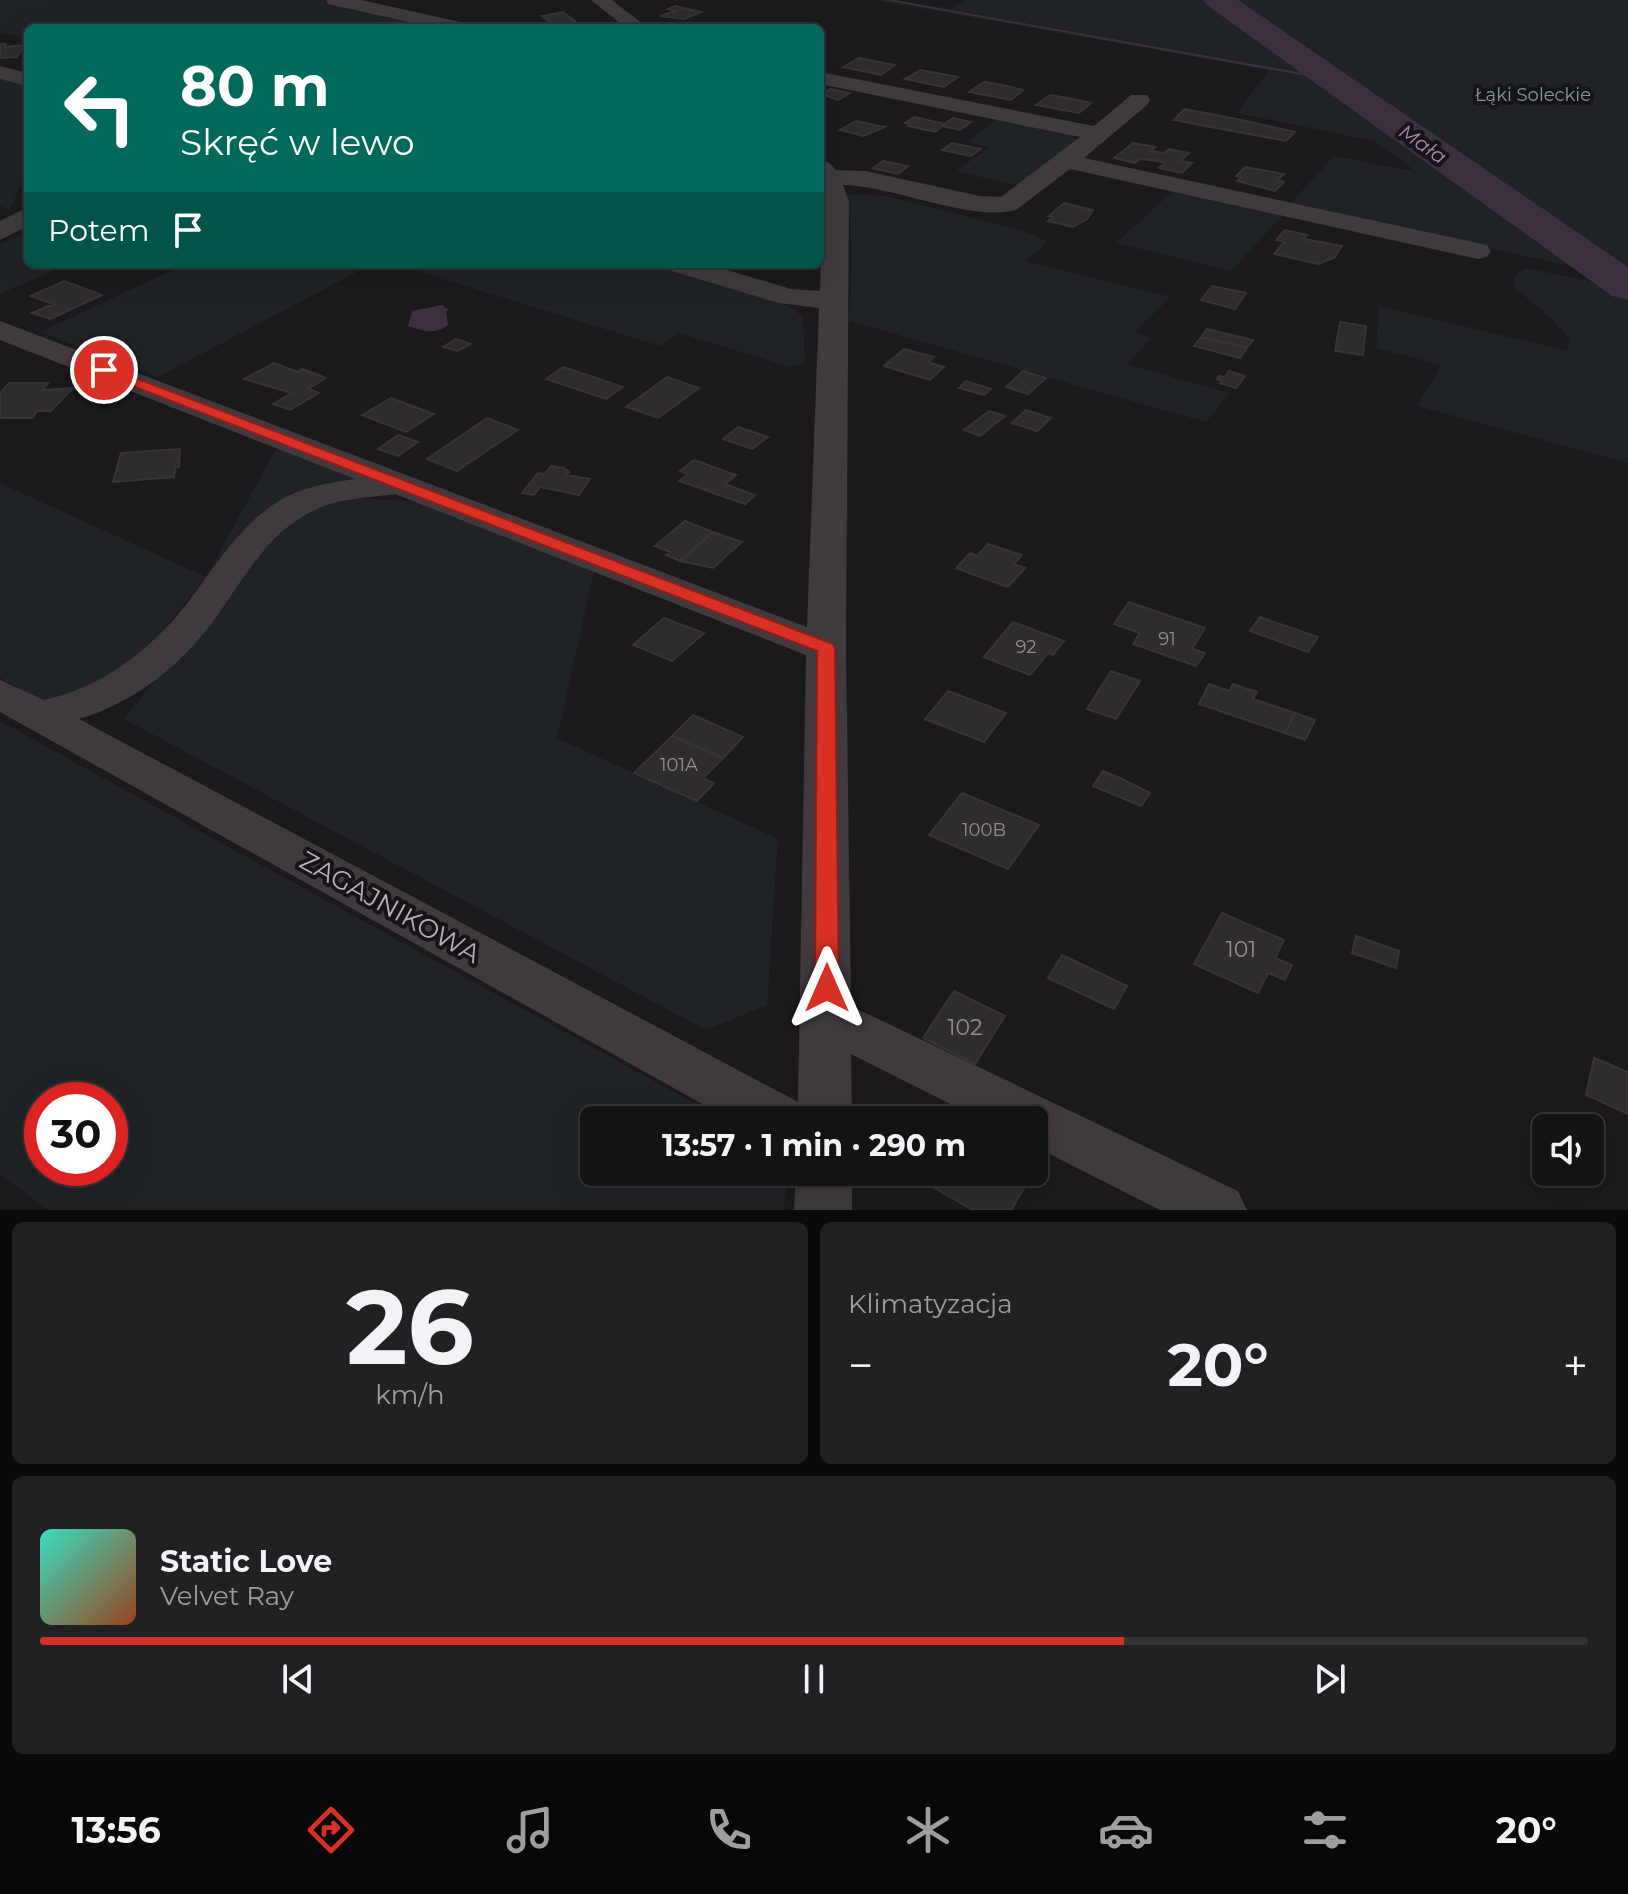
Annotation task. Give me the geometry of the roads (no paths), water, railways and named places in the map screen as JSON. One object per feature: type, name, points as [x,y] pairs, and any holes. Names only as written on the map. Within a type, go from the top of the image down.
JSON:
[{"type":"street","points":[[335,0],[444,24]]},
{"type":"street","points":[[600,0],[633,24]]},
{"type":"street","points":[[0,72],[24,79]]},
{"type":"street","points":[[824,79],[1099,134]]},
{"type":"street","points":[[824,172],[980,204],[1007,205],[1139,100]]},
{"type":"street","points":[[1066,161],[1478,251]]},
{"type":"street","points":[[824,172],[836,202],[826,648],[825,1106]]},
{"type":"street","points":[[0,232],[24,217]]},
{"type":"street","points":[[691,268],[789,297],[834,301]]},
{"type":"street","points":[[0,330],[826,648]]},
{"type":"street","points":[[19,704],[63,711],[96,700],[153,663],[186,631],[254,536],[295,505],[332,494],[397,484]]},
{"type":"street","name":"ZAGAJNIKOWA","points":[[19,704],[755,1106]]},
{"type":"street","points":[[827,1018],[1218,1210]]},
{"type":"street","points":[[823,1210],[824,1186]]},
{"type":"waterway","points":[[886,0],[1328,78]]},
{"type":"waterway","name":"Mała","points":[[1218,0],[1628,287]]},
{"type":"park label","name":"Łąki Soleckie","points":[[1533,95]]}]
